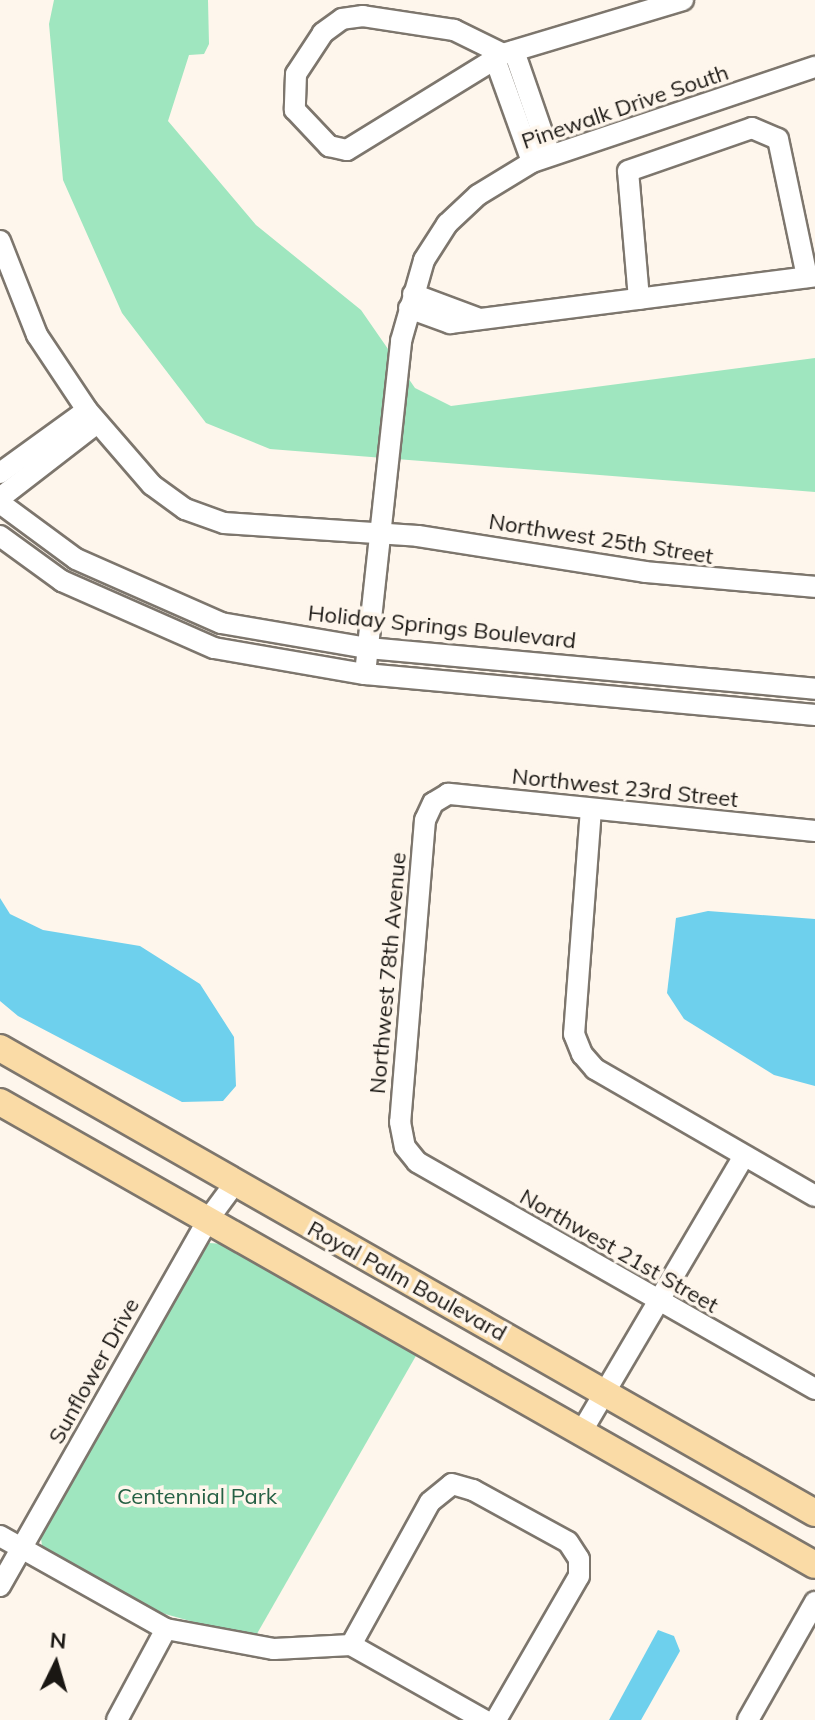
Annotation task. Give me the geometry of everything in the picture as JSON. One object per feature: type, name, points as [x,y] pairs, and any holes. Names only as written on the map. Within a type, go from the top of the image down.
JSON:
[{"type":"main road","name":"Royal Palm Boulevard","points":[[0,1048],[815,1513]]},
{"type":"main road","name":"Royal Palm Boulevard","points":[[0,1102],[815,1565]]},
{"type":"street","points":[[541,158],[504,54],[454,30],[363,16],[342,19],[323,33],[296,74],[295,110],[329,146],[347,150],[504,54],[683,0]]},
{"type":"street","name":"Pinewalk Drive South","points":[[365,674],[411,301],[424,260],[447,224],[478,195],[541,158],[815,67]]},
{"type":"street","points":[[411,301],[450,323],[477,318],[639,299],[811,277],[796,201],[778,139],[752,128],[628,171],[639,299]]},
{"type":"street","name":"Northwest 25th Street","points":[[0,241],[37,335],[92,416],[152,485],[185,509],[224,523],[380,535],[645,572],[815,587]]},
{"type":"street","points":[[0,473],[92,416]]},
{"type":"street","points":[[0,501],[92,416]]},
{"type":"street","name":"Holiday Springs Boulevard","points":[[0,501],[76,559],[145,594],[221,623],[368,648],[815,689]]},
{"type":"street","points":[[0,536],[62,581],[187,638],[365,674],[815,715]]},
{"type":"street","name":"Northwest 23rd Street","points":[[433,803],[448,794],[815,831]]},
{"type":"street","name":"Northwest 78th Avenue","points":[[405,1147],[400,1122],[425,820],[433,803]]},
{"type":"street","points":[[591,809],[574,1034],[582,1054],[595,1069],[743,1158],[815,1196]]},
{"type":"street","name":"Northwest 21st Street","points":[[405,1147],[417,1162],[815,1389]]},
{"type":"street","points":[[582,1431],[743,1158]]},
{"type":"street","name":"Sunflower Drive","points":[[0,1586],[207,1221],[235,1183]]},
{"type":"street","points":[[351,1645],[430,1502],[452,1484],[568,1542],[579,1559],[579,1576],[496,1720]]},
{"type":"street","points":[[0,1536],[166,1629],[274,1649],[319,1652],[351,1645],[484,1720]]},
{"type":"street","points":[[748,1720],[815,1602]]},
{"type":"street","points":[[117,1720],[166,1629]]},
{"type":"green space","points":[[54,0],[208,0],[209,44],[204,54],[189,55],[168,121],[256,225],[361,310],[415,388],[451,406],[815,358],[815,492],[270,449],[206,423],[122,313],[63,180],[49,24]]},
{"type":"green space","name":"Centennial Park","points":[[209,1243],[225,1244],[417,1354],[254,1639],[151,1610],[42,1546],[40,1530]]},
{"type":"water","points":[[0,898],[10,914],[43,930],[140,946],[200,984],[234,1037],[236,1086],[223,1101],[182,1102],[18,1016],[0,1001]]},
{"type":"water","points":[[708,911],[815,919],[815,1086],[774,1075],[684,1019],[667,993],[676,918]]},
{"type":"water","points":[[658,1630],[674,1636],[680,1651],[641,1720],[609,1720]]}]
